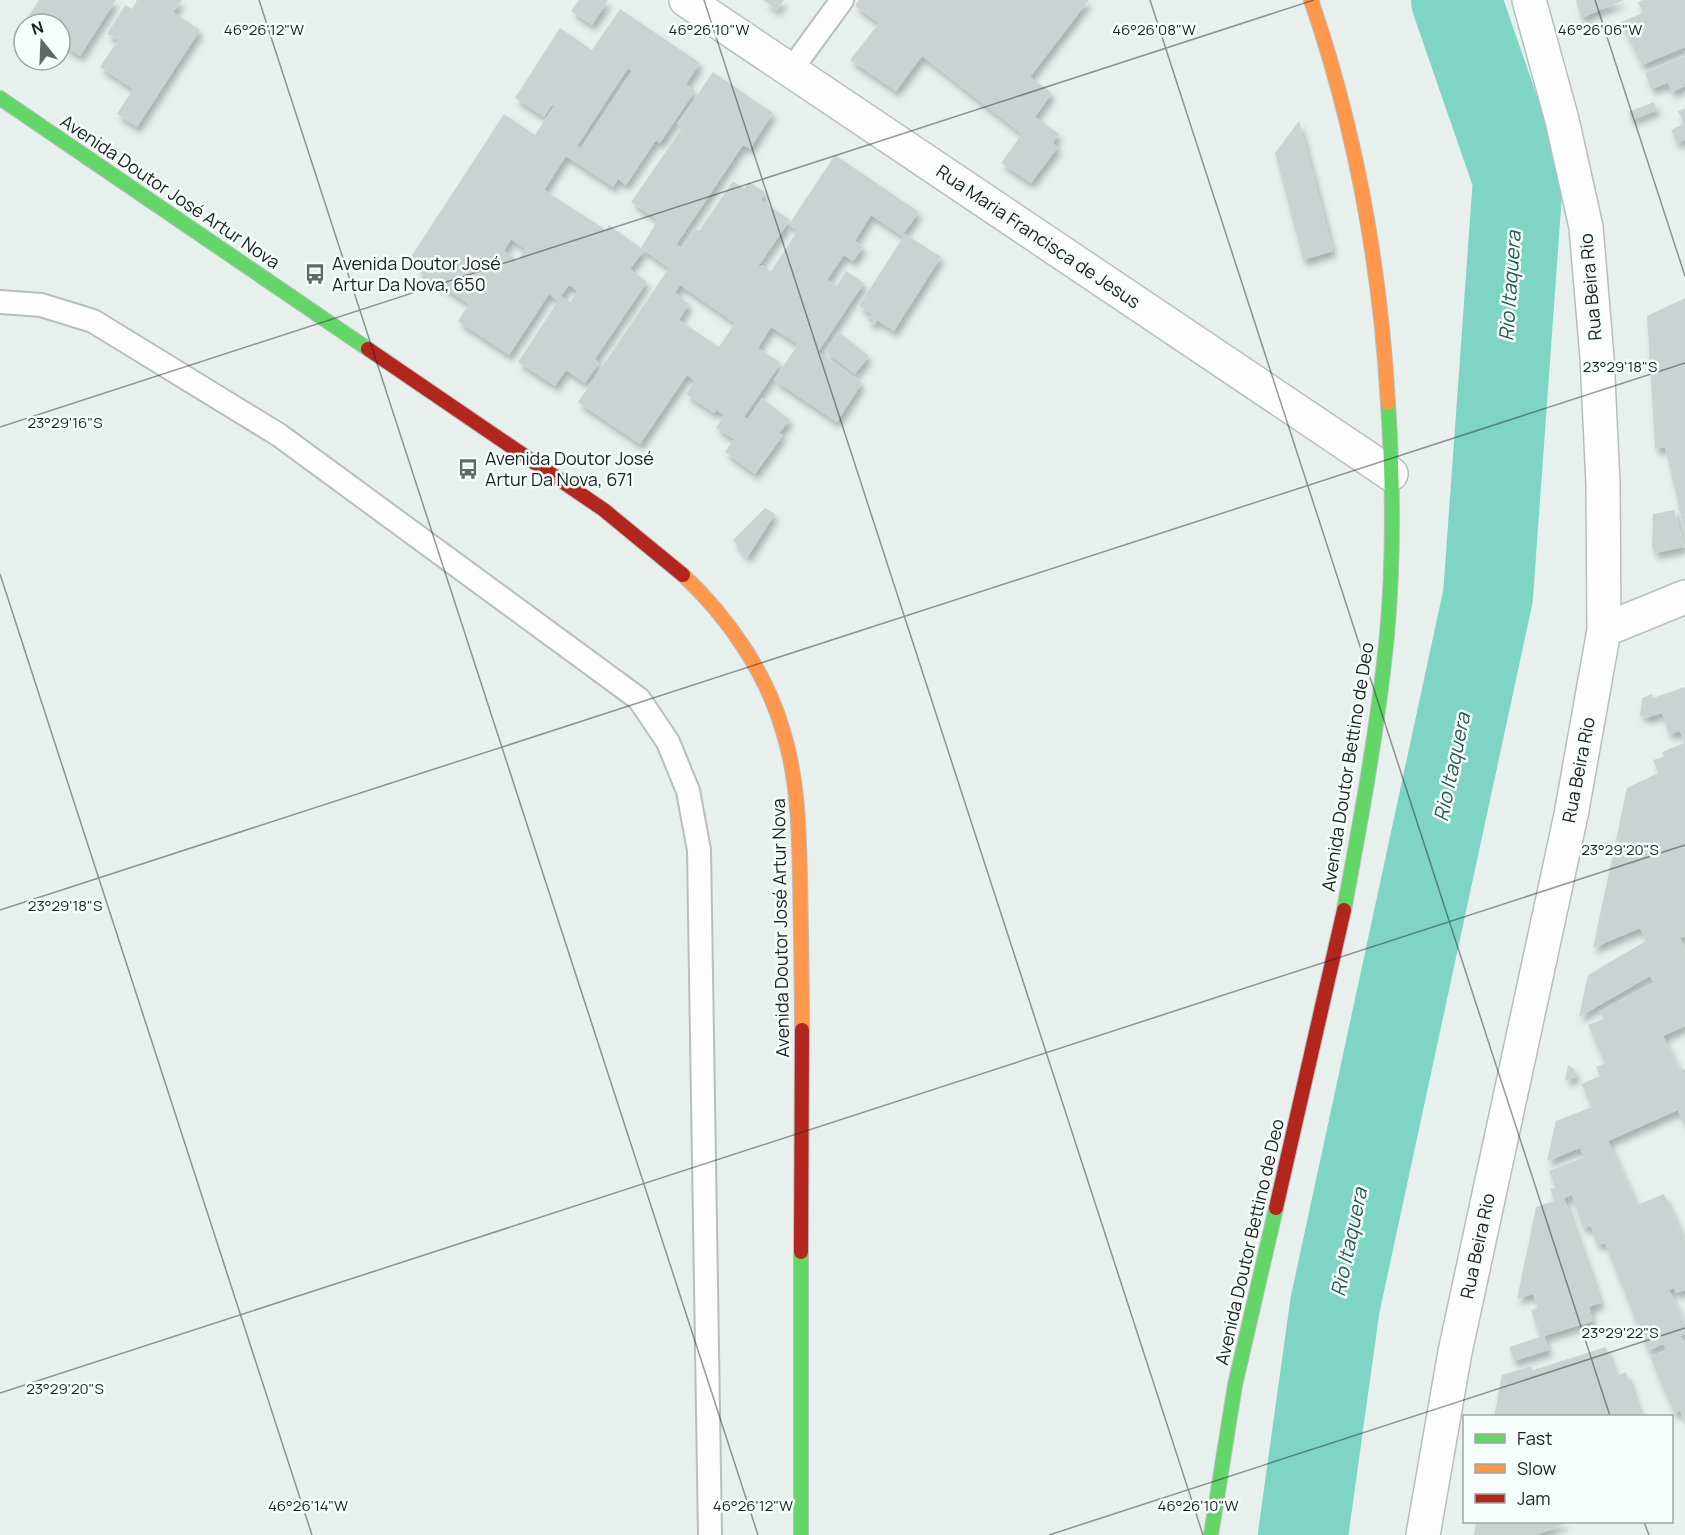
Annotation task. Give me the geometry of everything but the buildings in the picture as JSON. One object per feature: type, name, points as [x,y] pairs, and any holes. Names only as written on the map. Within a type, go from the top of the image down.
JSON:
[{"type":"main road","name":"Avenida Doutor Bettino de Deo","points":[[1211,1535],[1239,1366],[1307,1079],[1344,909],[1368,777],[1385,654],[1392,555],[1390,402],[1376,272],[1356,148],[1327,43],[1311,0]]},
{"type":"main road","name":"Avenida Doutor José Artur Nova","points":[[0,98],[604,510],[656,550],[706,596],[739,640],[762,681],[783,729],[794,776],[799,827],[802,952],[801,1535]]},
{"type":"street","name":"Rua Maria Francisca de Jesus","points":[[686,0],[1391,474]]},
{"type":"street","name":"Rua Beira Rio","points":[[1423,1535],[1455,1352],[1571,815],[1604,630],[1604,484],[1597,357],[1586,227],[1562,120],[1529,0]]},
{"type":"street","points":[[1604,630],[1685,597]]},
{"type":"lane","points":[[791,70],[842,0]]},
{"type":"lane","points":[[0,302],[41,305],[93,321],[279,435],[639,699],[668,742],[688,791],[699,850],[710,1535]]},
{"type":"waterway","name":"Rio Itaquera","points":[[1303,1535],[1335,1305],[1488,596],[1518,179],[1456,0]]},
{"type":"traffic: fast","points":[[0,98],[368,349]]},
{"type":"traffic: fast","points":[[1344,910],[1374,738],[1387,635],[1392,519],[1388,403]]},
{"type":"traffic: fast","points":[[1211,1535],[1235,1385],[1276,1208]]},
{"type":"traffic: fast","points":[[801,1252],[801,1535]]},
{"type":"traffic: slow","points":[[1311,0],[1341,99],[1363,198],[1379,300],[1388,403]]},
{"type":"traffic: slow","points":[[683,575],[715,608],[743,646],[776,709],[788,749],[795,786],[798,823],[802,1030]]},
{"type":"traffic: jam","points":[[368,349],[604,510],[683,575]]},
{"type":"traffic: jam","points":[[1276,1208],[1344,910]]},
{"type":"traffic: jam","points":[[801,1252],[802,1030]]},
{"type":"place","name":"Avenida Doutor José Artur Da Nova, 650","points":[[315,274]]},
{"type":"place","name":"Avenida Doutor José Artur Da Nova, 671","points":[[468,469]]}]
